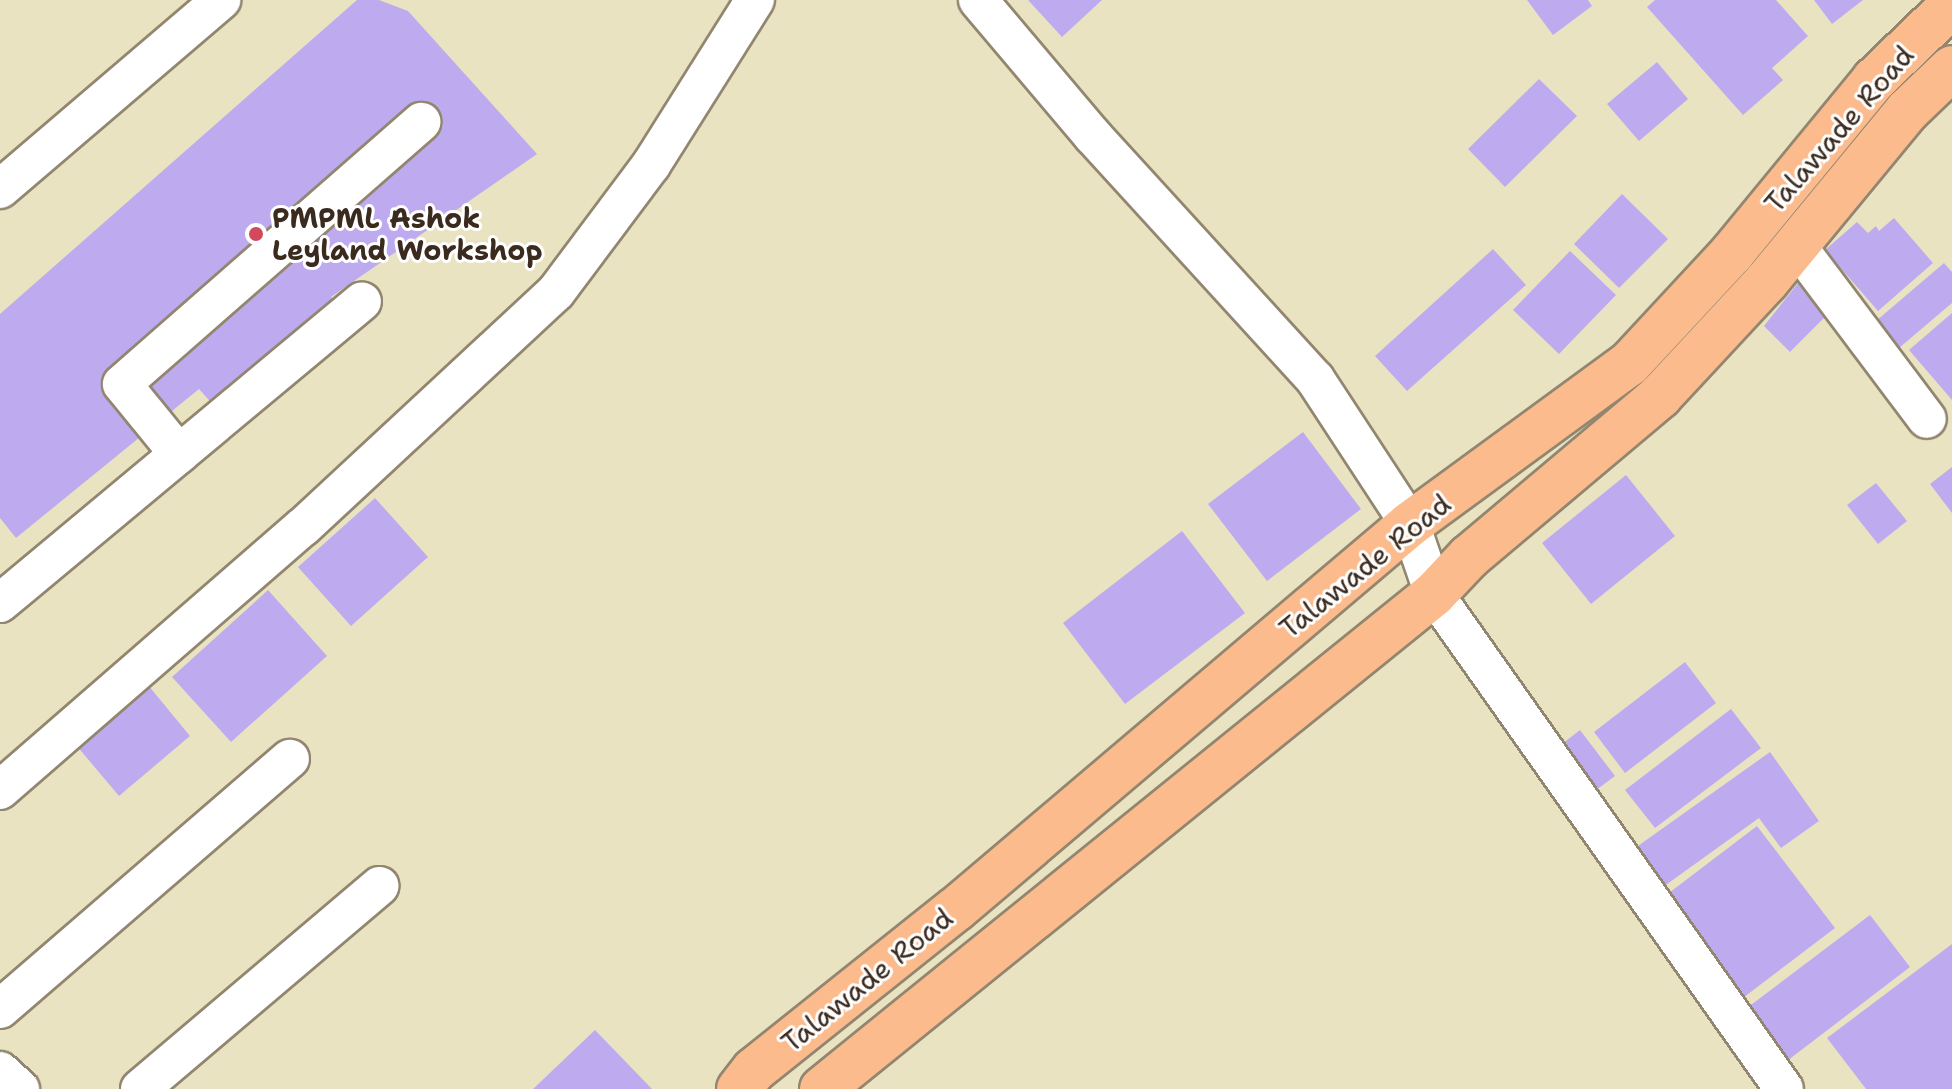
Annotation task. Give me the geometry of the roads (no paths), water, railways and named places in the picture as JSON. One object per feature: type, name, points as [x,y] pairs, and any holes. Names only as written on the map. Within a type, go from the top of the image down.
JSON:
[{"type":"main road","name":"Talawade Road","points":[[739,1089],[754,1070],[956,909],[1410,524],[1629,364],[1732,253],[1874,80],[1952,5]]},
{"type":"main road","name":"Talawade Road","points":[[822,1089],[1434,594],[1469,557],[1660,396],[1797,246],[1907,111],[1952,68]]},
{"type":"street","points":[[0,189],[221,0]]},
{"type":"street","points":[[0,790],[303,527],[556,292],[651,165],[755,0]]},
{"type":"street","points":[[978,0],[1093,136],[1315,379],[1410,524],[1434,594],[1784,1089]]},
{"type":"street","points":[[179,454],[122,384],[421,122]]},
{"type":"street","points":[[1797,246],[1927,419]]},
{"type":"street","points":[[0,603],[362,301]]},
{"type":"street","points":[[0,1009],[290,759]]},
{"type":"street","points":[[140,1089],[379,886]]},
{"type":"street","points":[[0,1071],[20,1089]]},
{"type":"place","name":"PMPML Ashok Leyland Workshop","points":[[256,234]]}]
